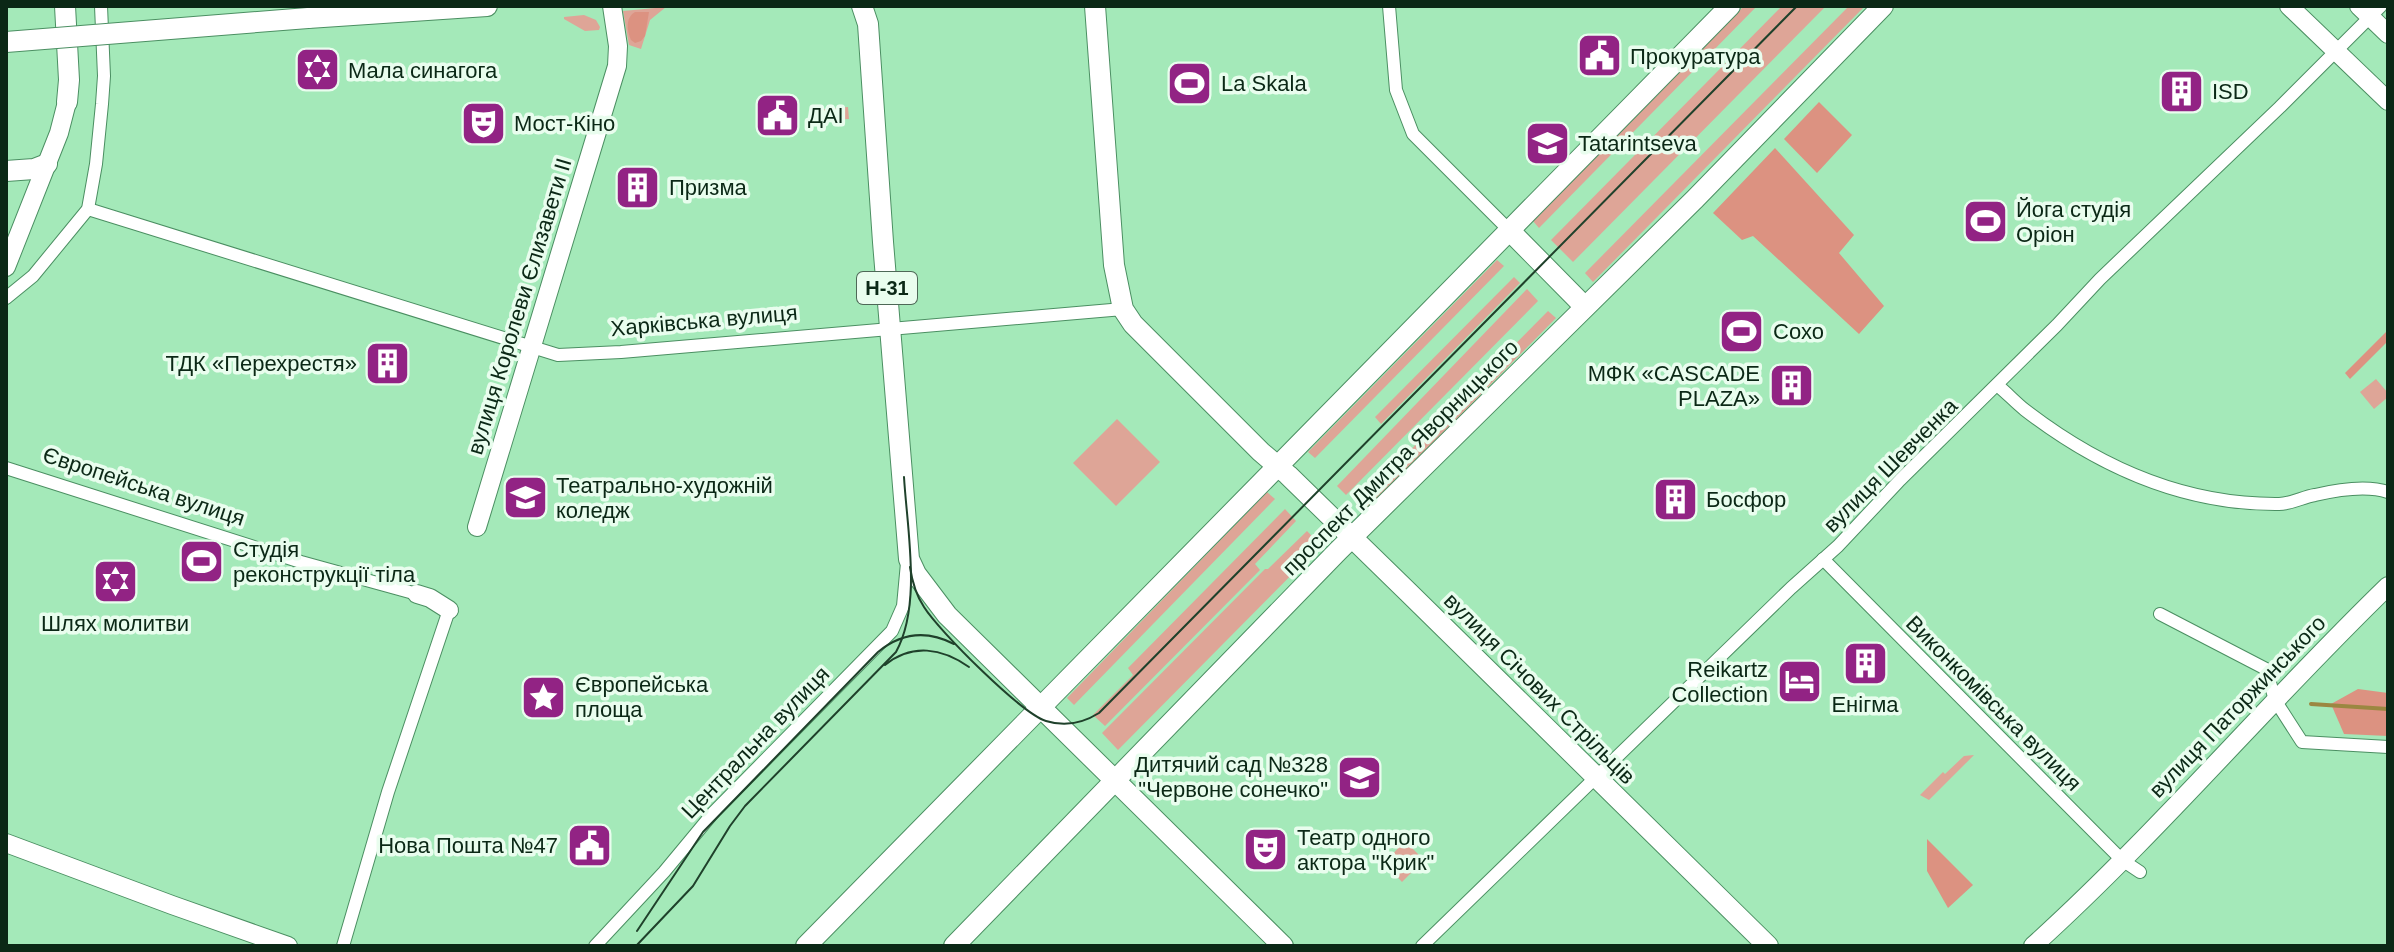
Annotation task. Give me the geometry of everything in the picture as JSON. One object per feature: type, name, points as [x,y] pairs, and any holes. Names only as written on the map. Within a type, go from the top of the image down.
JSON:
[{"type":"main road","points":[[65,6],[69,80],[67,102]]},
{"type":"main road","points":[[6,42],[487,6]]},
{"type":"main road","points":[[1095,6],[1114,265],[1123,309],[1133,324],[1278,466]]},
{"type":"main road","points":[[806,946],[1730,6]]},
{"type":"main road","name":"проспект Дмитра Яворницького","points":[[954,946],[1352,538],[1703,191],[1883,6]]},
{"type":"main road","name":"Н-31","points":[[868,12],[907,551],[916,574],[947,615],[1040,708]]},
{"type":"main road","points":[[6,171],[34,169],[47,164]]},
{"type":"main road","points":[[1510,231],[1585,307]]},
{"type":"main road","name":"вулиця Січових Стрільців","points":[[1278,466],[1768,946]]},
{"type":"main road","points":[[1040,708],[1283,946]]},
{"type":"street","points":[[6,298],[33,276],[88,209],[103,95],[101,6]]},
{"type":"street","name":"вулиця Королеви Єлизавети ІІ","points":[[477,527],[617,66],[618,46],[612,6]]},
{"type":"street","points":[[1389,6],[1396,90],[1413,134],[1510,231]]},
{"type":"street","points":[[2289,6],[2388,101]]},
{"type":"street","points":[[2370,10],[2388,34]]},
{"type":"street","name":"вулиця Шевченка","points":[[1422,946],[1838,546],[2100,279],[2280,107],[2370,10]]},
{"type":"street","points":[[6,267],[59,133],[67,102]]},
{"type":"street","name":"Харківська вулиця","points":[[88,209],[558,355],[1123,309]]},
{"type":"street","points":[[1997,385],[2051,429],[2112,466],[2201,498],[2283,505],[2314,495],[2354,490],[2381,489],[2388,492]]},
{"type":"street","name":"Європейська вулиця","points":[[6,468],[301,562],[430,598],[449,610]]},
{"type":"street","name":"Центральна вулиця","points":[[595,946],[656,882],[713,813],[892,631],[906,593],[907,551]]},
{"type":"street","name":"Виконкомівська вулиця","points":[[1823,559],[2122,860],[2140,872]]},
{"type":"street","name":"вулиця Паторжинського","points":[[2033,946],[2122,860],[2388,586]]},
{"type":"street","points":[[343,946],[398,760],[449,610]]},
{"type":"street","points":[[2160,614],[2266,669],[2275,700],[2302,742],[2388,747]]},
{"type":"street","points":[[6,843],[288,946]]},
{"type":"shaded area","points":[[1744,6],[1757,6],[1539,228],[1533,221]]},
{"type":"shaded area","points":[[1782,6],[1826,6],[1573,262],[1551,240]]},
{"type":"shaded area","points":[[1849,6],[1865,6],[1593,282],[1585,273]]},
{"type":"shaded area","points":[[666,7],[650,20],[641,49],[629,45],[623,11]]},
{"type":"shaded area","points":[[635,12],[649,12],[645,36],[635,43],[631,40],[628,25]]},
{"type":"shaded area","points":[[584,15],[596,20],[599,30],[585,31],[564,19]]},
{"type":"shaded area","points":[[1819,102],[1852,135],[1817,173],[1784,139]]},
{"type":"shaded area","points":[[848,107],[849,119],[825,120],[824,109]]},
{"type":"shaded area","points":[[1775,148],[1854,235],[1839,253],[1884,306],[1859,334],[1753,236],[1742,240],[1713,213]]},
{"type":"shaded area","points":[[1497,260],[1504,266],[1315,458],[1308,452]]},
{"type":"shaded area","points":[[1514,277],[1520,283],[1381,424],[1375,417]]},
{"type":"shaded area","points":[[1527,289],[1538,301],[1346,495],[1337,486]]},
{"type":"shaded area","points":[[1548,311],[1556,318],[1364,513],[1356,505]]},
{"type":"shaded area","points":[[2388,330],[2388,341],[2350,379],[2345,373]]},
{"type":"shaded area","points":[[2376,379],[2388,397],[2374,409],[2360,392]]},
{"type":"shaded area","points":[[1117,419],[1160,462],[1116,506],[1073,463]]},
{"type":"shaded area","points":[[1267,492],[1275,499],[1074,705],[1067,698]]},
{"type":"shaded area","points":[[1285,509],[1296,521],[1255,564],[1260,570],[1105,726],[1093,715],[1133,675],[1128,668]]},
{"type":"shaded area","points":[[1307,531],[1321,545],[1118,750],[1102,733],[1265,569]]},
{"type":"shaded area","points":[[2358,689],[2388,693],[2388,736],[2344,734],[2331,704]]},
{"type":"shaded area","points":[[1974,755],[1929,800],[1920,795],[1964,756]]},
{"type":"shaded area","points":[[1927,839],[1973,885],[1948,908],[1927,871]]},
{"type":"shaded area","points":[[1405,841],[1424,860],[1402,882],[1384,863]]},
{"type":"waterway","points":[[2311,704],[2388,709]]},
{"type":"tram line","points":[[910,567],[913,583],[924,607],[963,652],[1018,703],[1034,715],[1060,724],[1080,722],[1099,713],[1797,6]]},
{"type":"tram line","points":[[636,946],[693,886],[745,806],[896,652],[904,633],[911,590],[904,477]]},
{"type":"tram line","points":[[637,931],[703,832],[878,652],[896,641],[914,636],[924,635],[954,644]]},
{"type":"tram line","points":[[885,665],[906,653],[927,651],[938,652],[969,667]]},
{"type":"place","name":"Прокуратура","points":[[1599,56]]},
{"type":"place","name":"Мала синагога","points":[[317,70]]},
{"type":"place","name":"La Skala","points":[[1190,83]]},
{"type":"place","name":"ISD","points":[[2181,91]]},
{"type":"place","name":"ДАІ","points":[[777,115]]},
{"type":"place","name":"Мост-Кіно","points":[[483,123]]},
{"type":"place","name":"Tatarintseva","points":[[1547,143]]},
{"type":"place","name":"Призма","points":[[638,187]]},
{"type":"place","name":"Йога студія Оріон","points":[[1985,222]]},
{"type":"place","name":"Сохо","points":[[1742,331]]},
{"type":"place","name":"ТДК «Перехрестя»","points":[[388,363]]},
{"type":"place","name":"МФК «CASCADE PLAZA»","points":[[1791,386]]},
{"type":"place","name":"Театрально-художній коледж","points":[[525,498]]},
{"type":"place","name":"Босфор","points":[[1675,499]]},
{"type":"place","name":"Студія реконструкції тіла","points":[[202,562]]},
{"type":"place","name":"Шлях молитви","points":[[115,582]]},
{"type":"place","name":"Енігма","points":[[1865,663]]},
{"type":"place","name":"Reikartz Collection","points":[[1799,682]]},
{"type":"place","name":"Європейська площа","points":[[544,697]]},
{"type":"place","name":"Дитячий сад №328 \"Червоне сонечко\"","points":[[1359,777]]},
{"type":"place","name":"Нова Пошта №47","points":[[589,845]]},
{"type":"place","name":"Театр одного актора \"Крик\"","points":[[1266,850]]}]
